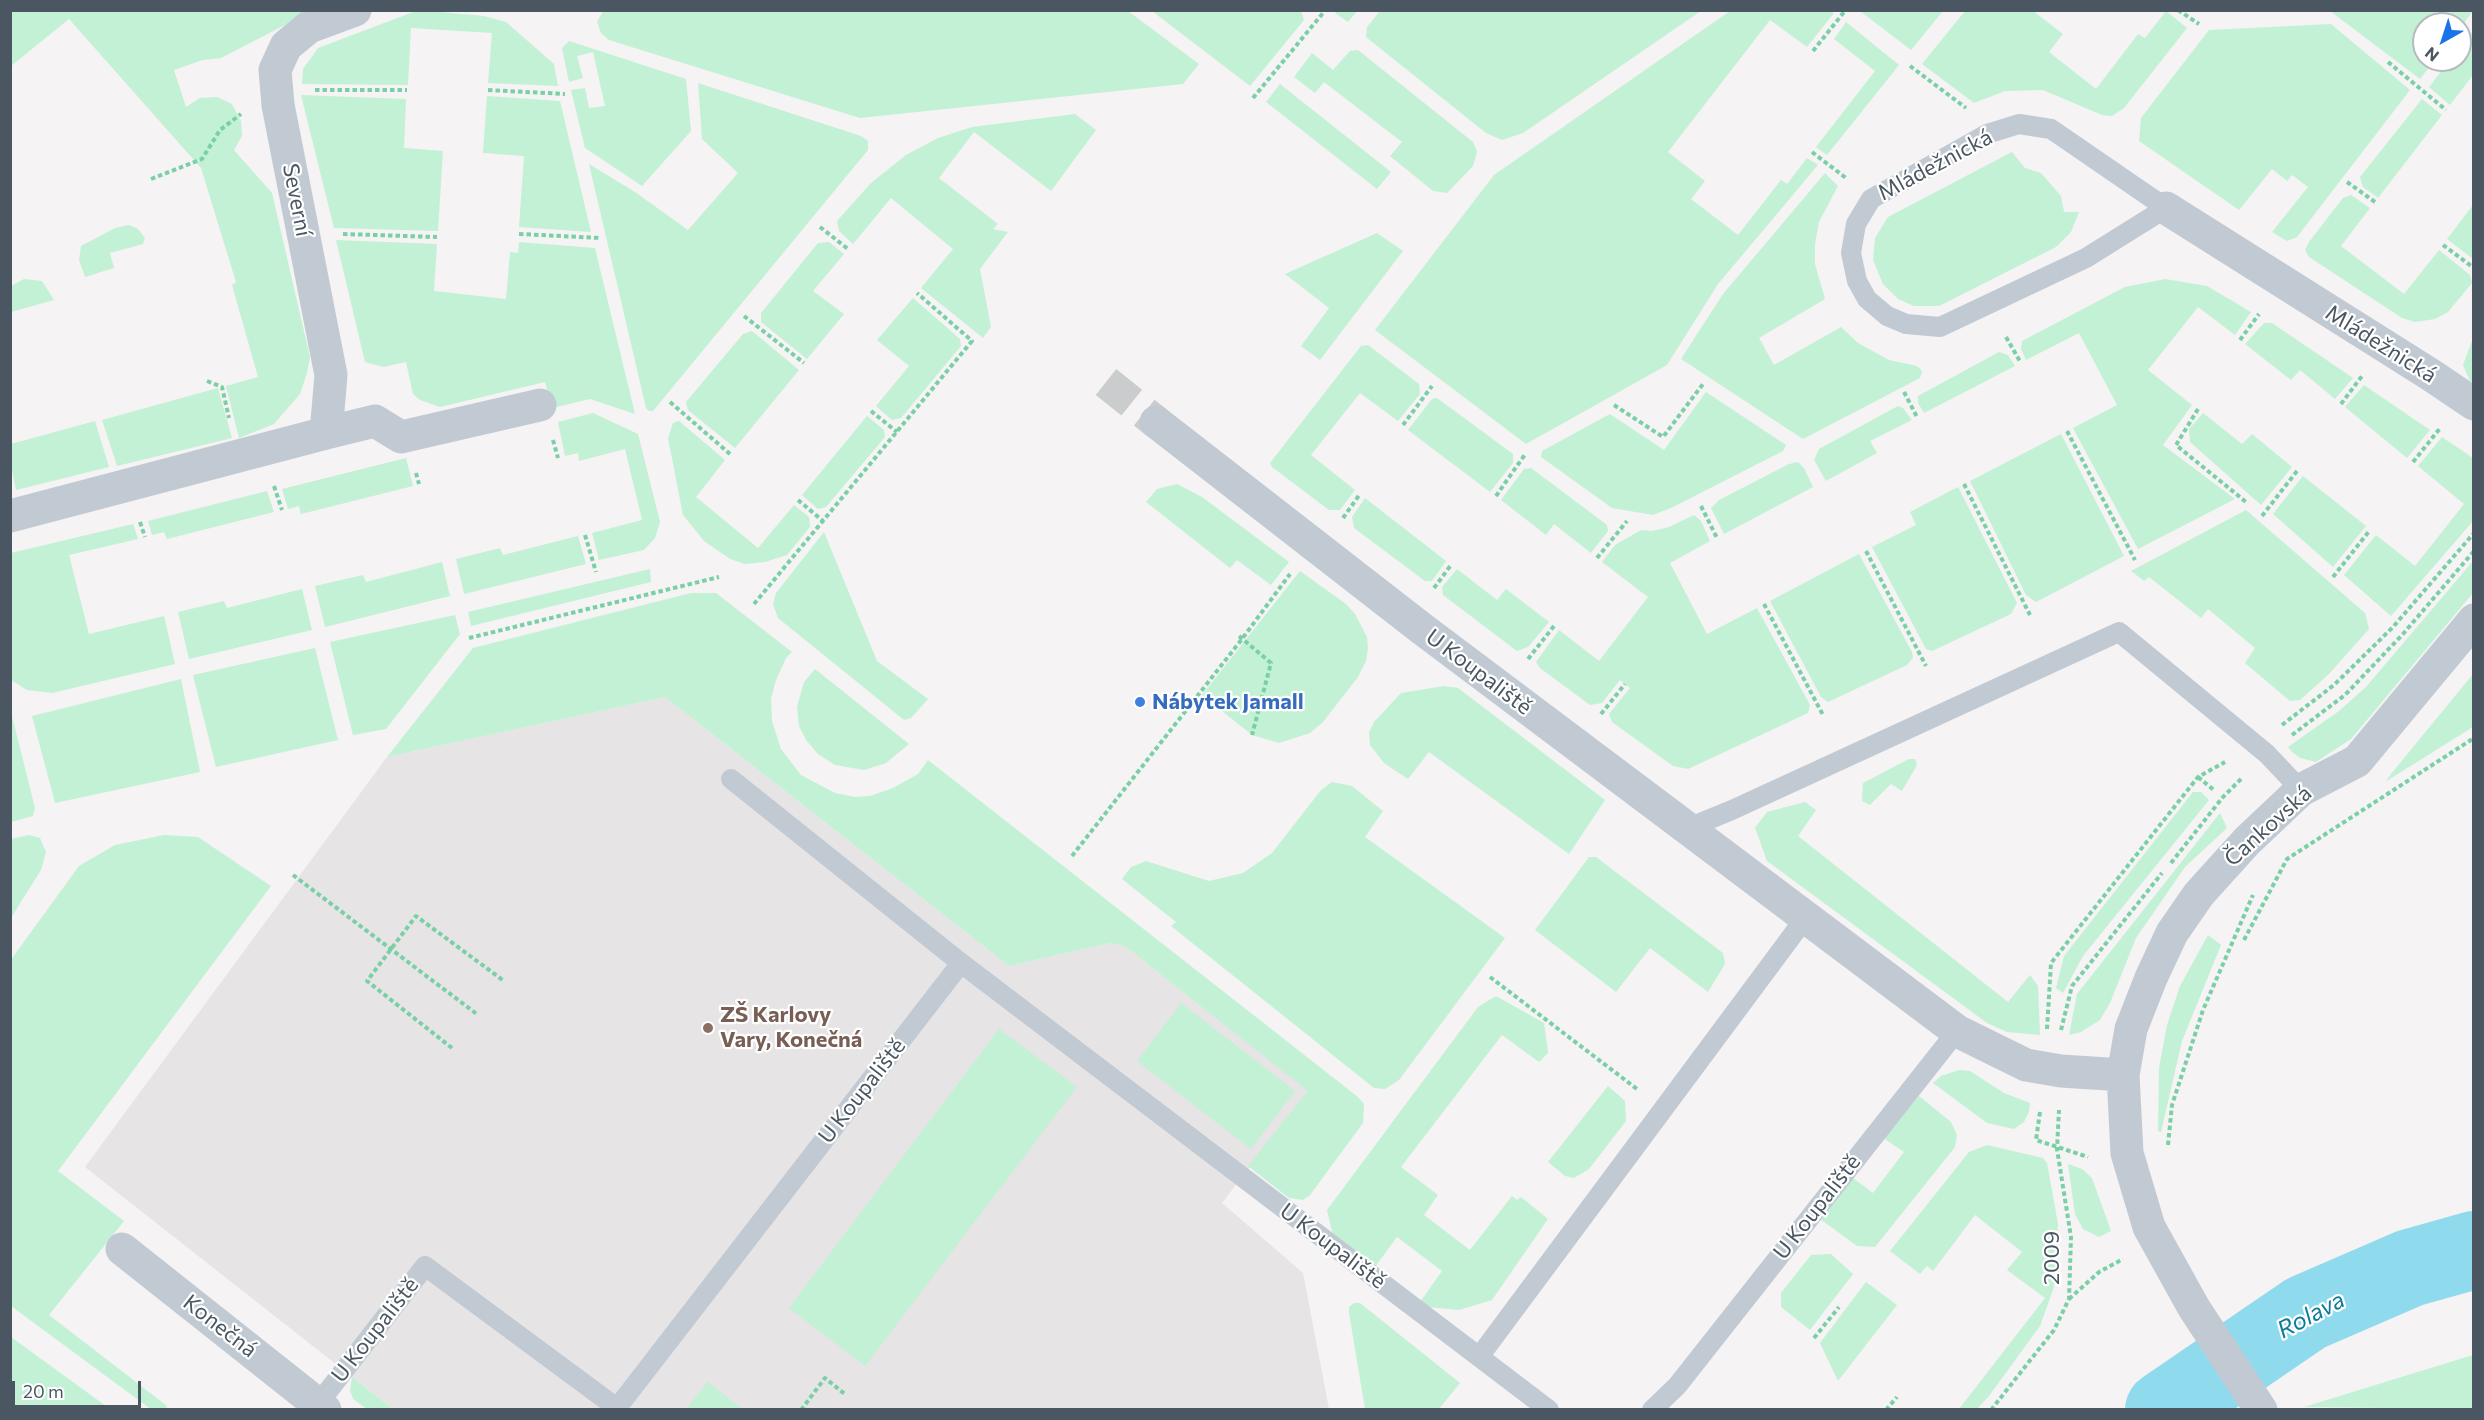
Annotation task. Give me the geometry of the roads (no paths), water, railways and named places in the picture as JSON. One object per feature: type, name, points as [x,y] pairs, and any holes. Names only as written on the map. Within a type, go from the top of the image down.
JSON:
[{"type":"street","name":"Severní","points":[[326,433],[331,375],[277,97],[275,70],[286,46],[309,27],[355,10]]},
{"type":"street","name":"Mládežnická","points":[[2166,208],[2432,375],[2474,404]]},
{"type":"street","points":[[10,516],[239,454],[375,421],[401,437],[540,405]]},
{"type":"street","name":"U Koupaliště","points":[[1156,422],[1324,535],[1688,828],[1957,1031],[2026,1065],[2061,1071],[2123,1075]]},
{"type":"street","name":"Čankovská","points":[[2261,1410],[2194,1308],[2149,1227],[2127,1153],[2123,1075],[2131,1029],[2172,933],[2199,894],[2247,841],[2301,790],[2357,761],[2474,620]]},
{"type":"street","name":"Konečná","points":[[122,1249],[319,1408]]},
{"type":"lane","name":"Mládežnická","points":[[2019,124],[2051,129],[2166,208],[2086,258],[1940,327],[1906,324],[1887,316],[1867,299],[1857,281],[1851,253],[1856,224],[1871,199],[1987,134],[2019,124]]},
{"type":"lane","points":[[1688,828],[1732,810],[2119,632],[2267,754],[2301,790]]},
{"type":"lane","points":[[731,779],[961,963]]},
{"type":"lane","points":[[1479,1357],[1806,917]]},
{"type":"lane","name":"U Koupaliště","points":[[319,1408],[425,1266],[617,1408],[961,963],[1549,1410]]},
{"type":"lane","name":"U Koupaliště","points":[[1652,1410],[1677,1386],[1957,1031]]},
{"type":"waterway","name":"Rolava","points":[[2164,1410],[2306,1313],[2410,1268],[2474,1250]]},
{"type":"tunnel","points":[[1106,382],[1156,422]]},
{"type":"place","name":"Nábytek Jamall","points":[[1140,702]]},
{"type":"place","name":"ZŠ Karlovy Vary, Konečná","points":[[708,1028]]}]
